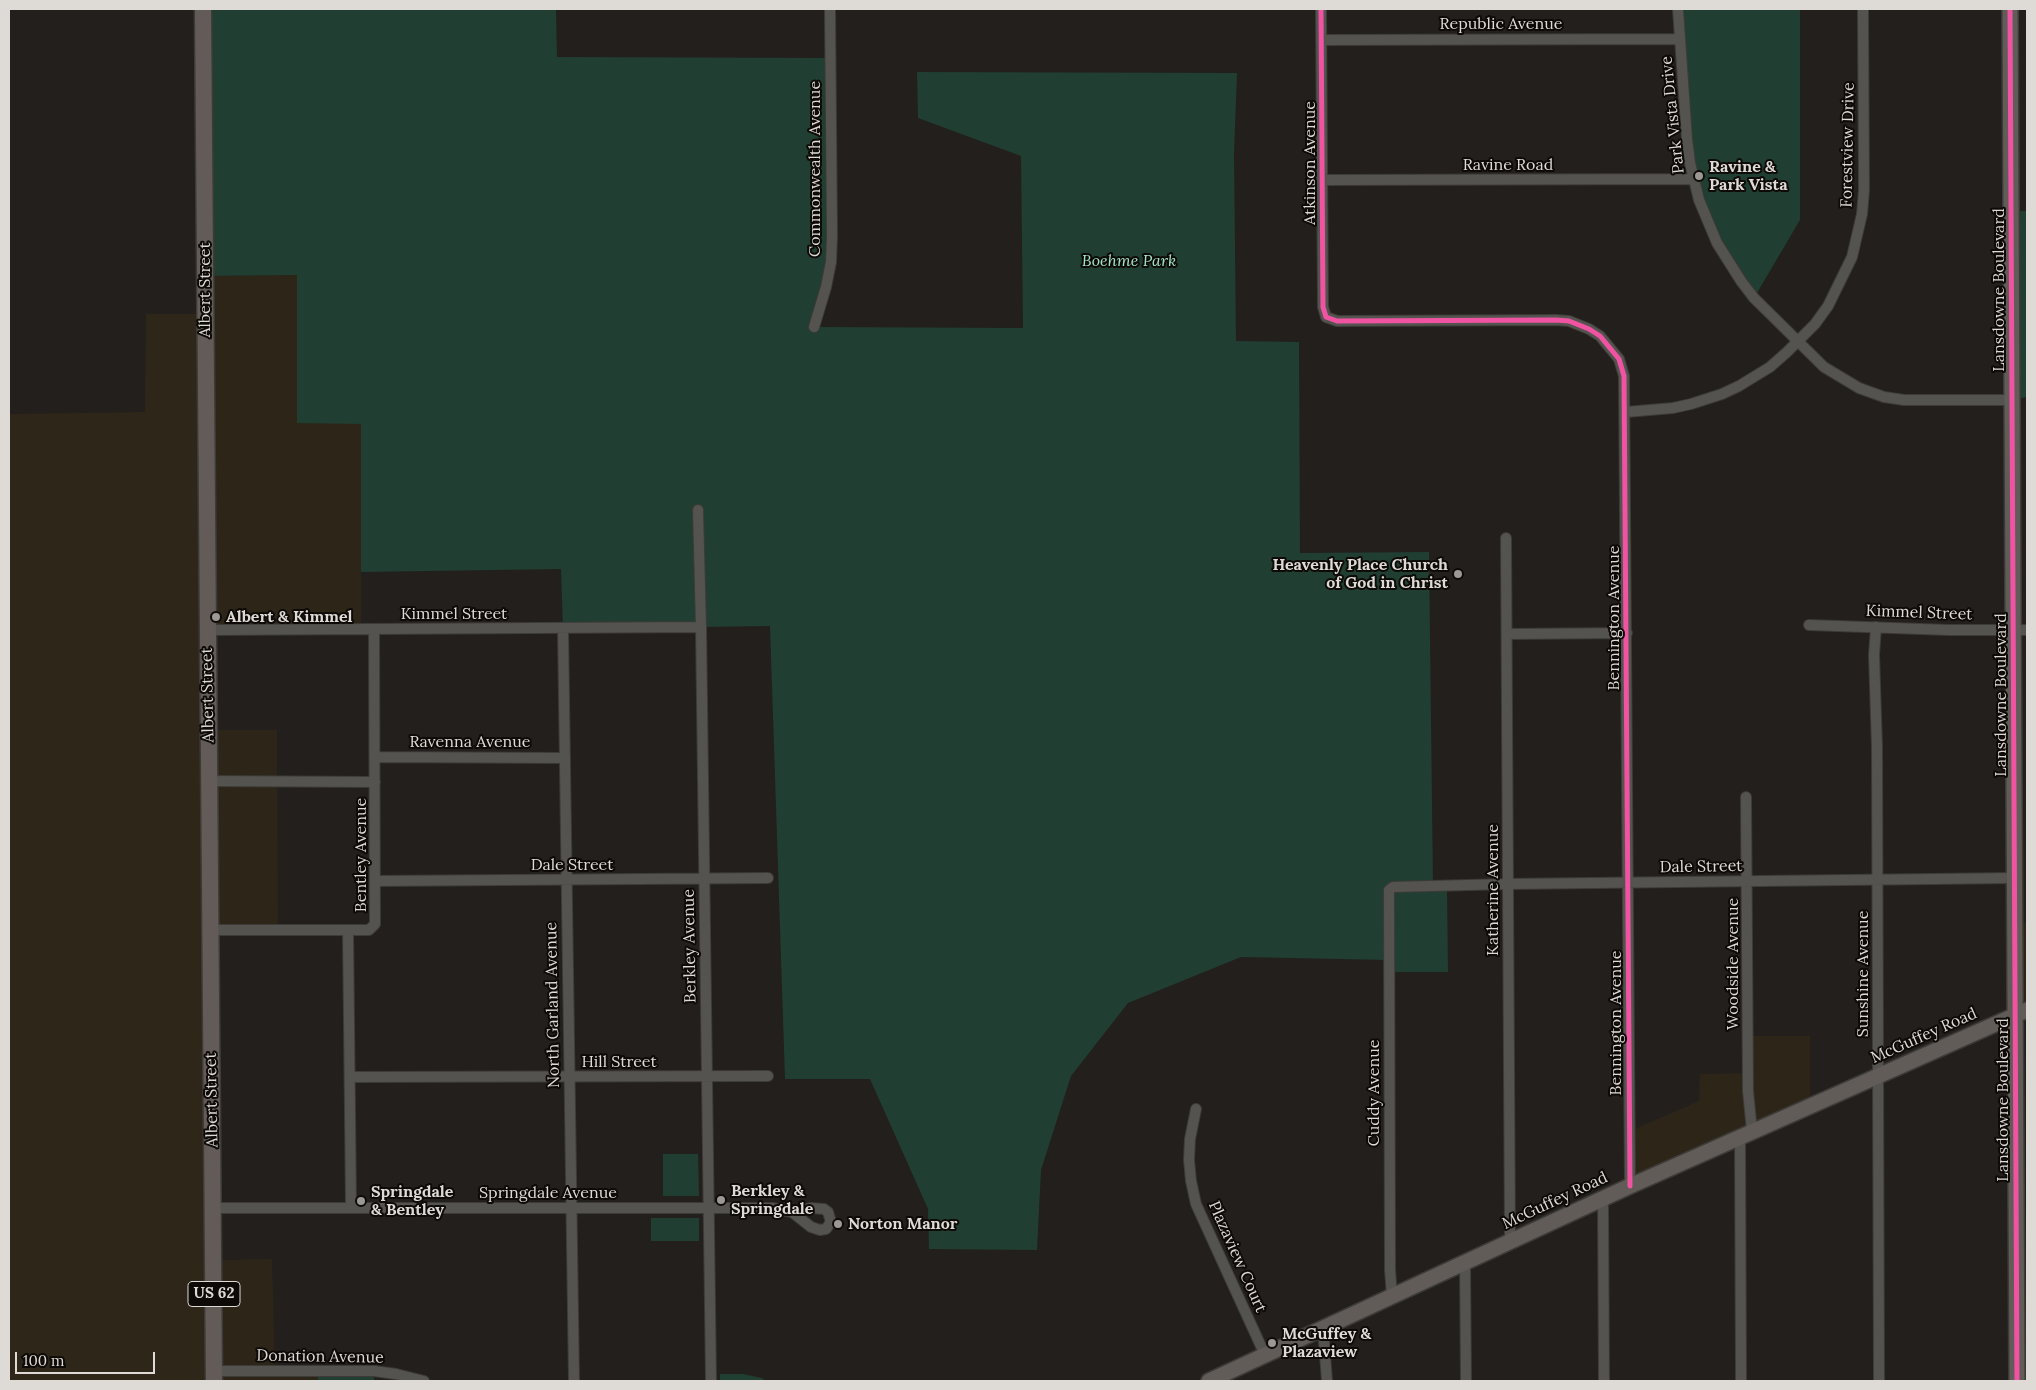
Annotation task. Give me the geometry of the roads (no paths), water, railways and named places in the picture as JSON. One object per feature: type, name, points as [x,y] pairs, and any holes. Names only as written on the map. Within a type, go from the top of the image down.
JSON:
[{"type":"main road","name":"Albert Street","points":[[203,9],[214,1376]]},
{"type":"street","name":"Commonwealth Avenue","points":[[814,327],[826,287],[832,244],[830,9]]},
{"type":"street","name":"Atkinson Avenue","points":[[1321,9],[1323,307],[1326,317]]},
{"type":"street","name":"Park Vista Drive","points":[[1678,9],[1687,139],[1694,179],[1707,222],[1728,262],[1754,298],[1797,342],[1835,375],[1859,388],[1884,397],[1904,400],[2012,400]]},
{"type":"street","name":"Forestview Drive","points":[[1626,412],[1673,408],[1722,394],[1754,378],[1770,367],[1815,324],[1835,294],[1852,256],[1860,223],[1864,190],[1863,9]]},
{"type":"street","name":"Lansdowne Boulevard","points":[[2010,9],[2012,400],[2020,630],[2014,878],[2021,1012],[2022,1206],[2017,1381]]},
{"type":"street","name":"Republic Avenue","points":[[1321,40],[1680,38]]},
{"type":"street","name":"Ravine Road","points":[[1322,180],[1694,179]]},
{"type":"street","name":"Bennington Avenue","points":[[1326,317],[1337,321],[1556,320],[1582,325],[1600,336],[1619,359],[1624,376],[1626,412],[1630,1186]]},
{"type":"street","name":"Berkley Avenue","points":[[698,510],[711,1381]]},
{"type":"street","name":"Katherine Avenue","points":[[1506,538],[1510,1242]]},
{"type":"street","name":"Kimmel Street","points":[[1809,625],[2020,630]]},
{"type":"street","name":"Kimmel Street","points":[[208,630],[701,627]]},
{"type":"street","name":"Sunshine Avenue","points":[[1876,627],[1874,656],[1877,747],[1879,1381]]},
{"type":"street","name":"North Garland Avenue","points":[[563,629],[574,1381]]},
{"type":"street","name":"Bentley Avenue","points":[[351,1207],[348,930],[369,930],[375,924],[374,630]]},
{"type":"street","points":[[1507,634],[1627,633]]},
{"type":"street","name":"Ravenna Avenue","points":[[375,757],[565,758]]},
{"type":"street","points":[[209,781],[375,782]]},
{"type":"street","name":"Woodside Avenue","points":[[1741,1381],[1748,1091],[1746,797]]},
{"type":"street","name":"Dale Street","points":[[376,881],[768,878]]},
{"type":"street","name":"Dale Street","points":[[1389,890],[1393,887],[1508,884],[2014,878]]},
{"type":"street","name":"Cuddy Avenue","points":[[1389,890],[1390,1270],[1392,1296]]},
{"type":"street","points":[[211,930],[348,930]]},
{"type":"street","name":"McGuffey Road","points":[[1209,1381],[1746,1133],[2021,1012]]},
{"type":"street","name":"Hill Street","points":[[350,1077],[707,1078],[768,1076]]},
{"type":"street","name":"Plazaview Court","points":[[1196,1109],[1190,1139],[1189,1160],[1196,1204],[1265,1355]]},
{"type":"street","points":[[1603,1198],[1604,1381]]},
{"type":"street","name":"Springdale Avenue","points":[[213,1208],[772,1208],[792,1212]]},
{"type":"street","points":[[1466,1262],[1466,1381]]},
{"type":"street","points":[[1323,1328],[1327,1381]]},
{"type":"street","name":"Donation Avenue","points":[[214,1376],[374,1371],[424,1381]]},
{"type":"place","name":"Ravine & Park Vista","points":[[1699,176]]},
{"type":"place","name":"Heavenly Place Church of God in Christ","points":[[1458,574]]},
{"type":"place","name":"Albert & Kimmel","points":[[216,617]]},
{"type":"place","name":"Berkley & Springdale","points":[[721,1200]]},
{"type":"place","name":"Springdale & Bentley","points":[[361,1201]]},
{"type":"place","name":"Norton Manor","points":[[838,1224]]},
{"type":"place","name":"McGuffey & Plazaview","points":[[1272,1343]]},
{"type":"park label","name":"Boehme Park","points":[[1129,261]]}]
